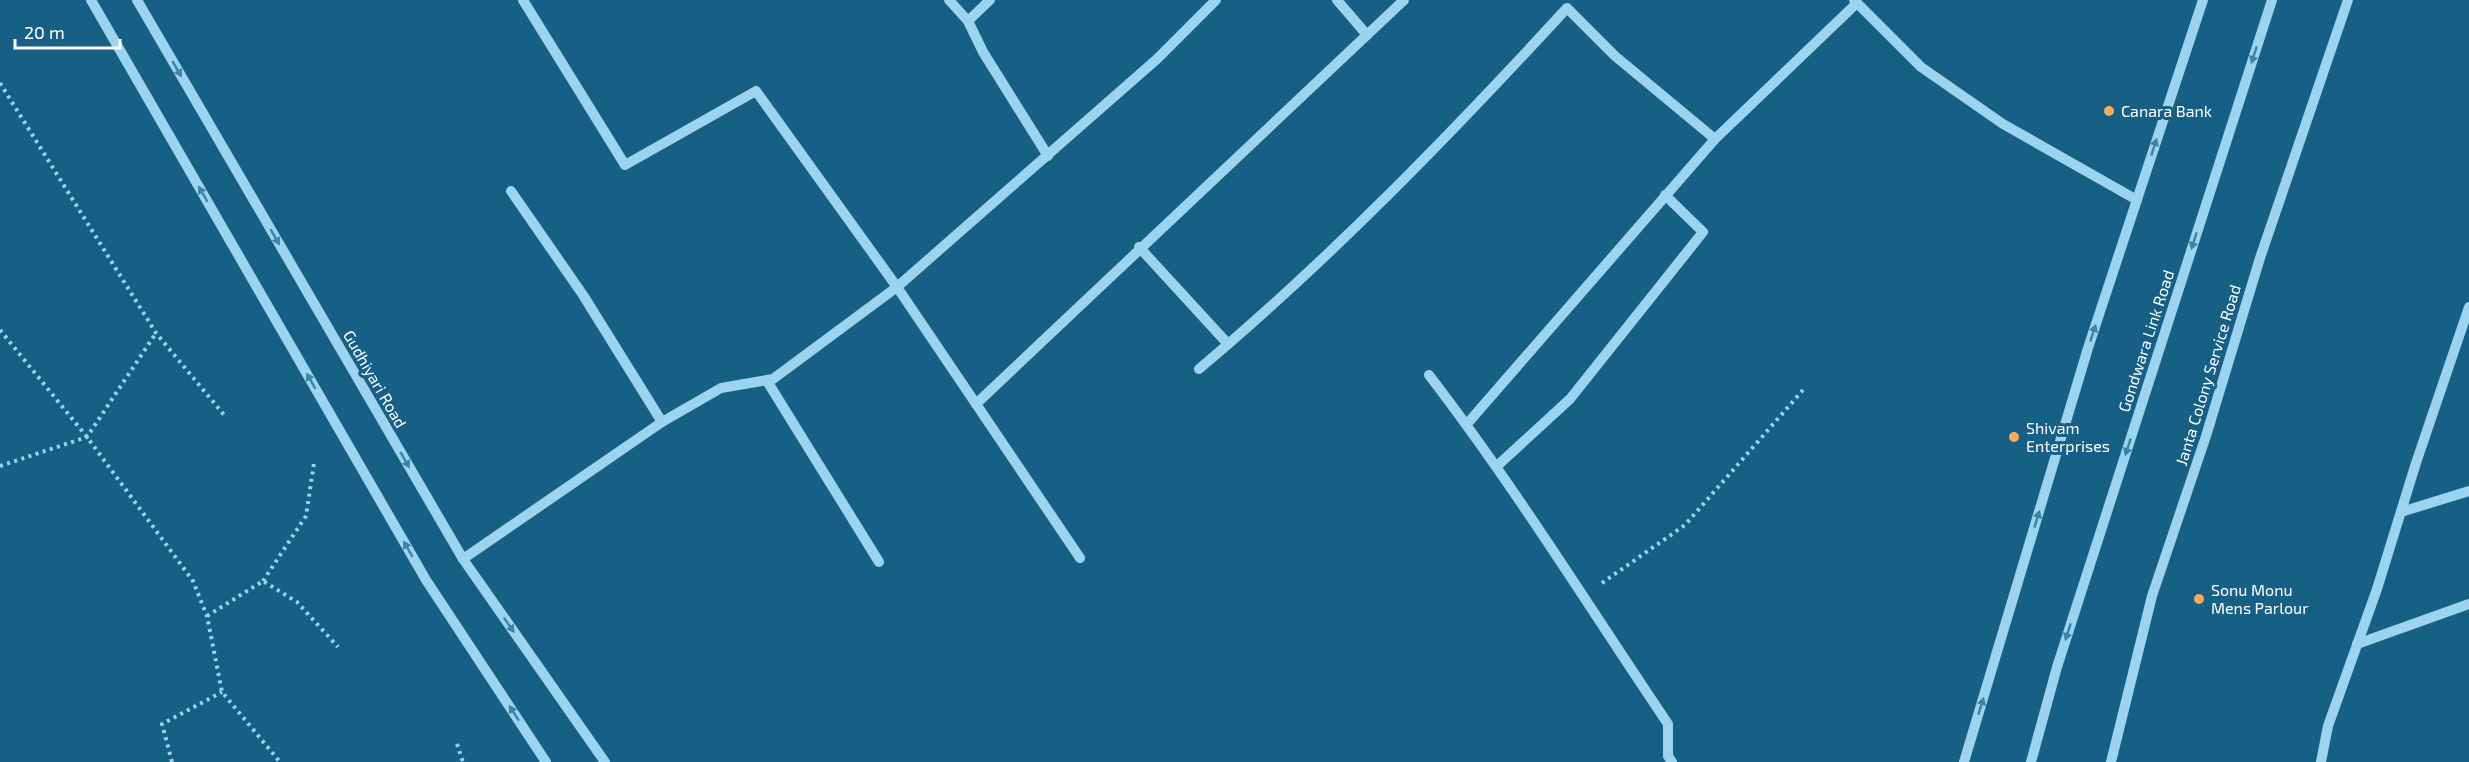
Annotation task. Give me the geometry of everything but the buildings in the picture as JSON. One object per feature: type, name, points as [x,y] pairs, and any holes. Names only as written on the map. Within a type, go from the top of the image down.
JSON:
[{"type":"street","points":[[91,0],[426,580],[546,762]]},
{"type":"street","name":"Gudhiyari Road","points":[[137,0],[463,559],[605,762]]},
{"type":"street","points":[[523,0],[625,165],[756,91],[897,287],[1080,558]]},
{"type":"street","points":[[949,0],[968,21],[983,52],[1048,156]]},
{"type":"street","points":[[968,21],[990,0]]},
{"type":"street","points":[[463,559],[662,422],[721,388],[773,379],[897,287],[1157,59],[1216,0]]},
{"type":"street","points":[[1337,0],[1367,35]]},
{"type":"street","points":[[976,404],[1139,247],[1228,168],[1404,0]]},
{"type":"street","points":[[1964,762],[2088,348],[2203,0]]},
{"type":"street","name":"Gondwara Link Road","points":[[2031,762],[2057,667],[2272,0]]},
{"type":"street","name":"Janta Colony Service Road","points":[[2111,762],[2152,596],[2206,436],[2260,258],[2348,0]]},
{"type":"street","points":[[1467,424],[1714,140],[1856,2],[1921,67],[2003,124],[2137,200]]},
{"type":"street","points":[[1199,369],[1415,167],[1568,8],[1615,57],[1714,140]]},
{"type":"street","points":[[511,191],[583,295],[662,422]]},
{"type":"street","points":[[1497,466],[1570,399],[1703,232],[1665,195]]},
{"type":"street","points":[[1139,247],[1228,344]]},
{"type":"street","points":[[2321,762],[2328,726],[2468,312]]},
{"type":"street","points":[[1429,375],[1497,466],[1668,724],[1668,756],[1671,762]]},
{"type":"street","points":[[767,381],[879,562]]},
{"type":"street","points":[[2401,512],[2469,491]]},
{"type":"street","points":[[2357,644],[2469,604]]},
{"type":"path","points":[[0,83],[156,333],[225,416]]},
{"type":"path","points":[[0,330],[87,436],[193,581],[207,616],[222,692],[280,762]]},
{"type":"path","points":[[0,466],[87,436],[156,333]]},
{"type":"path","points":[[1582,597],[1685,525],[1803,390]]},
{"type":"path","points":[[207,616],[263,581],[306,516],[314,463]]},
{"type":"path","points":[[263,581],[297,602],[338,648]]},
{"type":"path","points":[[172,762],[162,724],[222,692]]},
{"type":"path","points":[[458,744],[463,762]]},
{"type":"place","name":"Canara Bank","points":[[2109,111]]},
{"type":"place","name":"Shivam Enterprises","points":[[2014,437]]},
{"type":"place","name":"Sonu Monu Mens Parlour","points":[[2199,599]]}]
